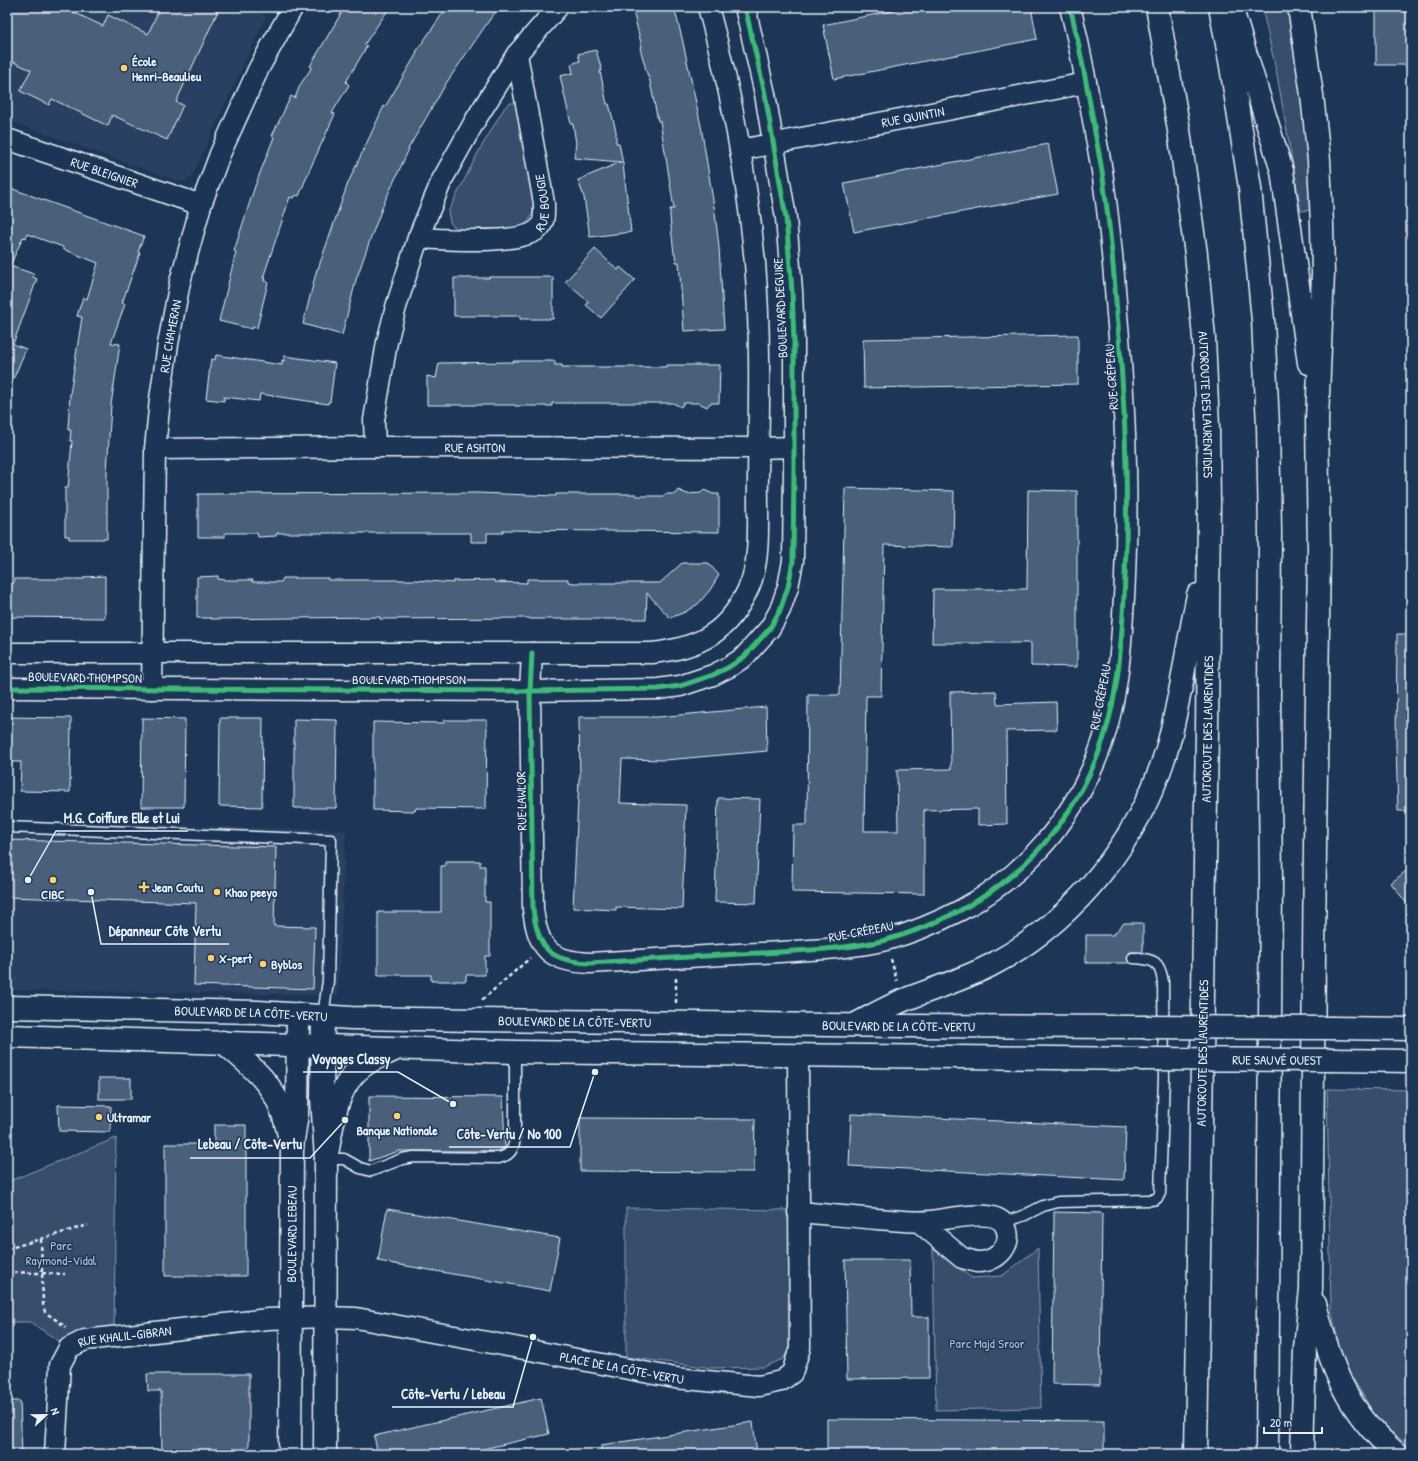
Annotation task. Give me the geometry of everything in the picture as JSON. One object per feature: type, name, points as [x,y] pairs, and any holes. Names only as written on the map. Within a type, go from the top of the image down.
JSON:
[{"type":"main road","name":"AUTOROUTE DES LAURENTIDES","points":[[1157,7],[1179,130],[1195,247],[1200,295],[1206,389],[1209,540],[1196,1454]]},
{"type":"main road","points":[[1220,7],[1233,74],[1250,188],[1263,320],[1268,426],[1270,524],[1269,696],[1271,889],[1267,1454]]},
{"type":"main road","points":[[1232,7],[1282,171],[1317,420]]},
{"type":"main road","points":[[1299,7],[1312,94],[1321,187],[1323,273],[1317,420],[1319,550],[1314,853],[1311,1289],[1305,1348],[1302,1454]]},
{"type":"main road","points":[[854,1025],[908,998],[959,981],[1013,953],[1031,941],[1063,914],[1102,872],[1141,814],[1166,752],[1173,728],[1209,540]]},
{"type":"main road","name":"BOULEVARD DE LA CÔTE-VERTU","points":[[7,1007],[258,1012],[351,1018],[477,1020],[854,1025],[1411,1028]]},
{"type":"main road","name":"BOULEVARD LEBEAU","points":[[290,1454],[292,1147],[297,1114],[298,1014]]},
{"type":"main road","points":[[323,1016],[322,1098],[326,1159],[326,1454]]},
{"type":"main road","points":[[7,1036],[515,1052],[798,1055]]},
{"type":"main road","points":[[223,1042],[252,1067],[268,1084],[283,1113],[292,1147]]},
{"type":"main road","points":[[326,1159],[338,1102],[346,1084],[364,1065],[397,1049]]},
{"type":"main road","name":"RUE SAUVÉ OUEST","points":[[798,1055],[1411,1061]]},
{"type":"main road","points":[[1311,1289],[1330,1358],[1343,1388],[1359,1415],[1369,1428],[1397,1454]]},
{"type":"street","name":"RUE CHAMERAN","points":[[152,689],[155,449],[168,344],[180,282],[201,205],[220,154],[256,75],[293,7]]},
{"type":"street","points":[[374,447],[374,420],[387,342],[396,307],[418,238],[442,180],[476,119],[517,54],[558,7]]},
{"type":"street","name":"BOULEVARD DEGUIRE","points":[[708,7],[730,97],[740,150],[754,262],[758,316],[758,536],[756,563],[750,586],[737,610]]},
{"type":"street","name":"BOULEVARD DEGUIRE","points":[[745,7],[774,144],[786,218],[792,291],[794,341],[793,561],[788,587],[780,610]]},
{"type":"street","name":"RUE CRÉPEAU","points":[[538,951],[550,953],[560,958],[576,962],[676,966],[854,946],[888,949],[930,924],[962,909],[993,890],[1024,864],[1053,834],[1073,807],[1091,772],[1108,725],[1117,677],[1123,620],[1127,530],[1126,447],[1121,357],[1104,183],[1086,83],[1070,7]]},
{"type":"street","name":"RUE BOUGIE","points":[[418,238],[505,240],[529,235],[534,233],[541,226],[544,217],[544,203],[517,54]]},
{"type":"street","name":"RUE QUINTIN","points":[[740,150],[1086,83]]},
{"type":"street","name":"RUE BLEIGNIER","points":[[7,139],[201,205]]},
{"type":"street","name":"RUE ASHTON","points":[[155,449],[374,447],[794,447]]},
{"type":"street","name":"BOULEVARD THOMPSON","points":[[7,653],[652,653],[669,651],[708,638],[723,627],[737,610]]},
{"type":"street","name":"BOULEVARD THOMPSON","points":[[7,688],[530,691],[658,689],[680,686],[713,675],[729,667],[744,657],[770,628],[780,610]]},
{"type":"street","name":"RUE LAWLOR","points":[[532,653],[530,691],[533,909],[538,951]]},
{"type":"street","name":"PLACE DE LA CÔTE-VERTU","points":[[290,1318],[326,1317],[363,1320],[675,1378],[759,1386],[781,1381],[792,1373],[800,1348],[798,1055]]},
{"type":"street","points":[[798,1212],[919,1222],[981,1215],[994,1216],[1003,1223],[1008,1233],[1008,1241],[1005,1249],[996,1256],[978,1262],[962,1258],[919,1222]]},
{"type":"street","name":"RUE KHALIL-GIBRAN","points":[[55,1454],[60,1365],[69,1348],[85,1340],[253,1320],[290,1318]]},
{"type":"lane","points":[[7,827],[331,840],[328,981],[323,1016]]},
{"type":"lane","points":[[1003,1223],[1025,1215],[1043,1206],[1058,1202],[1155,1200],[1159,1197],[1164,1077],[1163,982],[1158,964],[1153,960],[1133,958]]},
{"type":"lane","points":[[326,1159],[344,1159],[360,1168],[371,1171],[402,1159],[414,1157],[499,1158],[509,1154],[512,1150],[515,1137],[515,1052]]},
{"type":"path","points":[[888,949],[898,985]]},
{"type":"path","points":[[478,1003],[538,951]]},
{"type":"path","points":[[676,966],[676,1007]]},
{"type":"path","points":[[7,1249],[88,1225]]},
{"type":"path","points":[[41,1239],[42,1304],[45,1312],[85,1340]]},
{"type":"path","points":[[7,1272],[65,1274]]},
{"type":"shaded area","name":"École Henri-Beaulieu","points":[[7,7],[251,7],[266,16],[192,176],[188,180],[180,182],[7,120]]},
{"type":"shaded area","points":[[7,821],[346,830],[338,995],[7,990]]},
{"type":"green space","points":[[1262,7],[1291,7],[1315,210],[1301,211],[1277,75]]},
{"type":"green space","points":[[510,103],[515,103],[517,105],[534,205],[532,215],[525,224],[517,228],[481,231],[456,228],[450,222],[448,212],[480,149],[505,107]]},
{"type":"green space","points":[[1327,1089],[1411,1090],[1411,1447],[1380,1424],[1342,1360],[1331,1308]]},
{"type":"green space","name":"Parc Raymond-Vidal","points":[[116,1138],[114,1336],[69,1348],[30,1322],[7,1322],[7,1182]]},
{"type":"green space","points":[[626,1208],[789,1210],[791,1345],[783,1359],[764,1367],[712,1368],[626,1357]]},
{"type":"green space","name":"Parc Majd Sroor","points":[[1038,1248],[1041,1408],[936,1410],[933,1249],[972,1278],[1002,1276]]},
{"type":"building","points":[[7,7],[62,7],[103,26],[108,15],[148,34],[160,7],[209,7],[218,11],[176,102],[183,105],[167,140],[112,115],[108,126],[52,99],[49,105],[20,91],[31,70],[7,59]]},
{"type":"building","points":[[345,7],[390,7],[364,45],[367,46],[346,82],[349,85],[332,113],[335,114],[299,196],[296,195],[294,198],[290,197],[263,278],[265,278],[264,281],[268,282],[257,328],[253,327],[252,329],[219,321],[236,252],[234,251],[255,186],[274,137],[272,136],[291,96],[295,98],[300,85],[312,67],[310,66]]},
{"type":"building","points":[[447,7],[500,7],[490,19],[447,82],[408,149],[384,203],[370,240],[356,280],[342,335],[303,324],[317,269],[348,183],[384,106],[385,107],[417,53],[416,52]]},
{"type":"building","points":[[632,7],[674,7],[701,126],[715,213],[719,247],[724,329],[684,331],[679,262],[676,262],[674,254],[670,217],[670,209],[674,209],[667,164],[660,121],[658,121],[649,77],[640,48],[642,47]]},
{"type":"building","points":[[911,7],[1031,7],[1037,39],[834,79],[823,25]]},
{"type":"building","points":[[1376,7],[1409,7],[1408,65],[1376,65]]},
{"type":"building","points":[[596,50],[602,71],[600,71],[607,104],[609,104],[616,131],[616,143],[619,143],[631,232],[590,237],[584,197],[578,180],[621,162],[574,158],[576,143],[573,124],[571,124],[560,76],[573,73],[571,64],[580,61],[578,54]]},
{"type":"building","points":[[1048,144],[1058,194],[854,232],[844,183]]},
{"type":"building","points":[[10,188],[144,236],[138,252],[140,253],[122,303],[125,304],[111,343],[120,344],[111,405],[107,472],[107,539],[69,539],[69,536],[65,536],[65,488],[68,488],[72,441],[70,441],[71,430],[68,430],[70,394],[82,317],[77,316],[83,297],[87,299],[98,263],[63,249],[63,247],[27,234],[26,238],[23,237],[10,266],[34,274],[33,277],[37,279],[13,344],[26,349],[7,394],[7,197]]},
{"type":"building","points":[[595,249],[618,270],[620,267],[635,280],[601,318],[586,305],[589,302],[565,282]]},
{"type":"building","points":[[553,277],[553,319],[520,319],[520,316],[454,316],[454,278]]},
{"type":"building","points":[[1078,335],[1078,384],[864,388],[863,339]]},
{"type":"building","points":[[216,355],[282,365],[284,356],[335,363],[330,402],[328,402],[328,404],[260,394],[259,401],[224,397],[224,401],[206,399],[211,359],[215,360]]},
{"type":"building","points":[[555,361],[555,365],[562,365],[562,367],[666,367],[666,365],[720,365],[719,403],[710,403],[707,407],[699,403],[684,403],[681,407],[673,403],[552,403],[552,406],[427,405],[427,376],[436,378],[439,363]]},
{"type":"building","points":[[845,488],[954,491],[953,547],[884,545],[881,696],[866,696],[864,831],[898,831],[897,770],[951,769],[950,692],[996,691],[997,704],[1056,702],[1057,730],[1006,731],[1007,824],[978,825],[978,809],[924,810],[924,894],[792,892],[793,825],[807,825],[808,695],[840,695]]},
{"type":"building","points":[[678,490],[687,494],[701,493],[704,490],[713,494],[719,494],[719,532],[503,530],[503,533],[487,533],[487,542],[471,542],[471,533],[277,533],[276,536],[258,537],[257,533],[225,533],[225,537],[198,537],[198,494],[477,493],[556,496],[556,494],[636,494],[636,496],[664,496],[665,494],[675,494]]},
{"type":"building","points":[[1028,490],[1077,491],[1077,667],[1031,666],[1031,643],[932,643],[933,589],[1027,589]]},
{"type":"building","points":[[682,563],[708,563],[719,575],[710,590],[698,604],[685,612],[670,618],[647,593],[646,619],[380,619],[380,617],[197,618],[197,577],[218,576],[218,579],[253,580],[252,582],[281,582],[283,578],[328,578],[328,580],[416,580],[453,583],[453,581],[494,580],[494,582],[527,583],[527,579],[568,579],[568,582],[574,583],[660,583]]},
{"type":"building","points":[[105,576],[105,618],[9,617],[10,583],[14,583],[14,579],[84,579],[84,577]]},
{"type":"building","points":[[1397,634],[1411,634],[1411,811],[1398,811],[1396,744]]},
{"type":"building","points":[[766,707],[767,751],[665,760],[622,759],[620,803],[686,805],[682,909],[616,907],[616,910],[573,908],[580,778],[579,717],[658,717]]},
{"type":"building","points":[[7,717],[71,718],[70,792],[20,791],[21,762],[7,762]]},
{"type":"building","points":[[142,718],[185,719],[184,807],[141,807]]},
{"type":"building","points":[[220,718],[263,718],[262,807],[219,806]]},
{"type":"building","points":[[294,719],[337,720],[336,808],[294,808]]},
{"type":"building","points":[[444,720],[487,720],[486,809],[416,808],[415,811],[373,810],[373,722],[444,723]]},
{"type":"building","points":[[718,798],[760,799],[756,903],[715,902]]},
{"type":"building","points":[[7,840],[276,847],[274,926],[315,927],[313,989],[194,985],[196,903],[7,897]]},
{"type":"building","points":[[445,861],[480,861],[480,866],[485,866],[485,902],[490,902],[490,956],[485,956],[485,975],[466,975],[466,981],[431,981],[431,975],[378,975],[378,912],[441,912],[441,866],[445,866]]},
{"type":"building","points":[[1411,867],[1411,909],[1391,883]]},
{"type":"building","points":[[1124,923],[1143,923],[1143,952],[1130,952],[1127,957],[1129,963],[1086,963],[1086,935],[1113,935]]},
{"type":"building","points":[[99,1078],[131,1078],[131,1099],[99,1099]]},
{"type":"building","points":[[369,1096],[503,1097],[505,1148],[498,1151],[399,1151],[369,1161]]},
{"type":"building","points":[[58,1105],[111,1106],[110,1132],[59,1131]]},
{"type":"building","points":[[851,1114],[1126,1127],[1124,1180],[849,1166]]},
{"type":"building","points":[[580,1118],[755,1119],[754,1172],[580,1171]]},
{"type":"building","points":[[214,1125],[246,1125],[246,1276],[165,1276],[165,1144],[214,1144]]},
{"type":"building","points":[[387,1209],[560,1238],[550,1291],[378,1261]]},
{"type":"building","points":[[1054,1212],[1102,1213],[1100,1385],[1052,1384]]},
{"type":"building","points":[[845,1260],[910,1260],[911,1317],[929,1317],[929,1378],[847,1379]]},
{"type":"building","points":[[147,1374],[249,1374],[249,1454],[162,1454],[161,1391],[148,1391]]},
{"type":"building","points":[[541,1398],[549,1434],[461,1454],[378,1454],[374,1436]]},
{"type":"building","points":[[7,1401],[20,1401],[22,1454],[7,1454]]},
{"type":"building","points":[[827,1419],[1104,1421],[1104,1454],[827,1454]]},
{"type":"building","points":[[753,1422],[757,1454],[601,1454],[601,1445]]},
{"type":"cycle path","points":[[7,688],[530,691],[658,689],[680,686],[713,675],[744,657],[770,628],[780,610],[788,587],[793,561],[794,468],[794,341],[792,291],[786,218],[765,94],[745,7]]},
{"type":"cycle path","points":[[532,653],[530,691],[533,909],[535,923],[542,943],[555,956],[576,962],[590,963],[826,949],[864,945],[886,940],[934,923],[961,910],[981,898],[1019,869],[1036,853],[1051,835],[1078,796],[1089,775],[1099,752],[1113,703],[1120,653],[1124,602],[1127,511],[1120,347],[1110,234],[1101,164],[1083,66],[1070,7]]},
{"type":"place","name":"École Henri-Beaulieu","points":[[124,68]]},
{"type":"place","name":"M.G. Coiffure Elle et Lui","points":[[28,880]]},
{"type":"place","name":"CIBC","points":[[53,880]]},
{"type":"place","name":"Jean Coutu","points":[[144,887]]},
{"type":"place","name":"Dépanneur Côte Vertu","points":[[91,892]]},
{"type":"place","name":"Khao peeyo","points":[[217,892]]},
{"type":"place","name":"X-pert","points":[[211,958]]},
{"type":"place","name":"Byblos","points":[[263,964]]},
{"type":"place","name":"Côte-Vertu / No 100","points":[[595,1072]]},
{"type":"place","name":"Voyages Classy","points":[[453,1104]]},
{"type":"place","name":"Banque Nationale","points":[[397,1116]]},
{"type":"place","name":"Ultramar","points":[[99,1117]]},
{"type":"place","name":"Lebeau / Côte-Vertu","points":[[345,1120]]},
{"type":"place","name":"Côte-Vertu / Lebeau","points":[[533,1337]]}]
